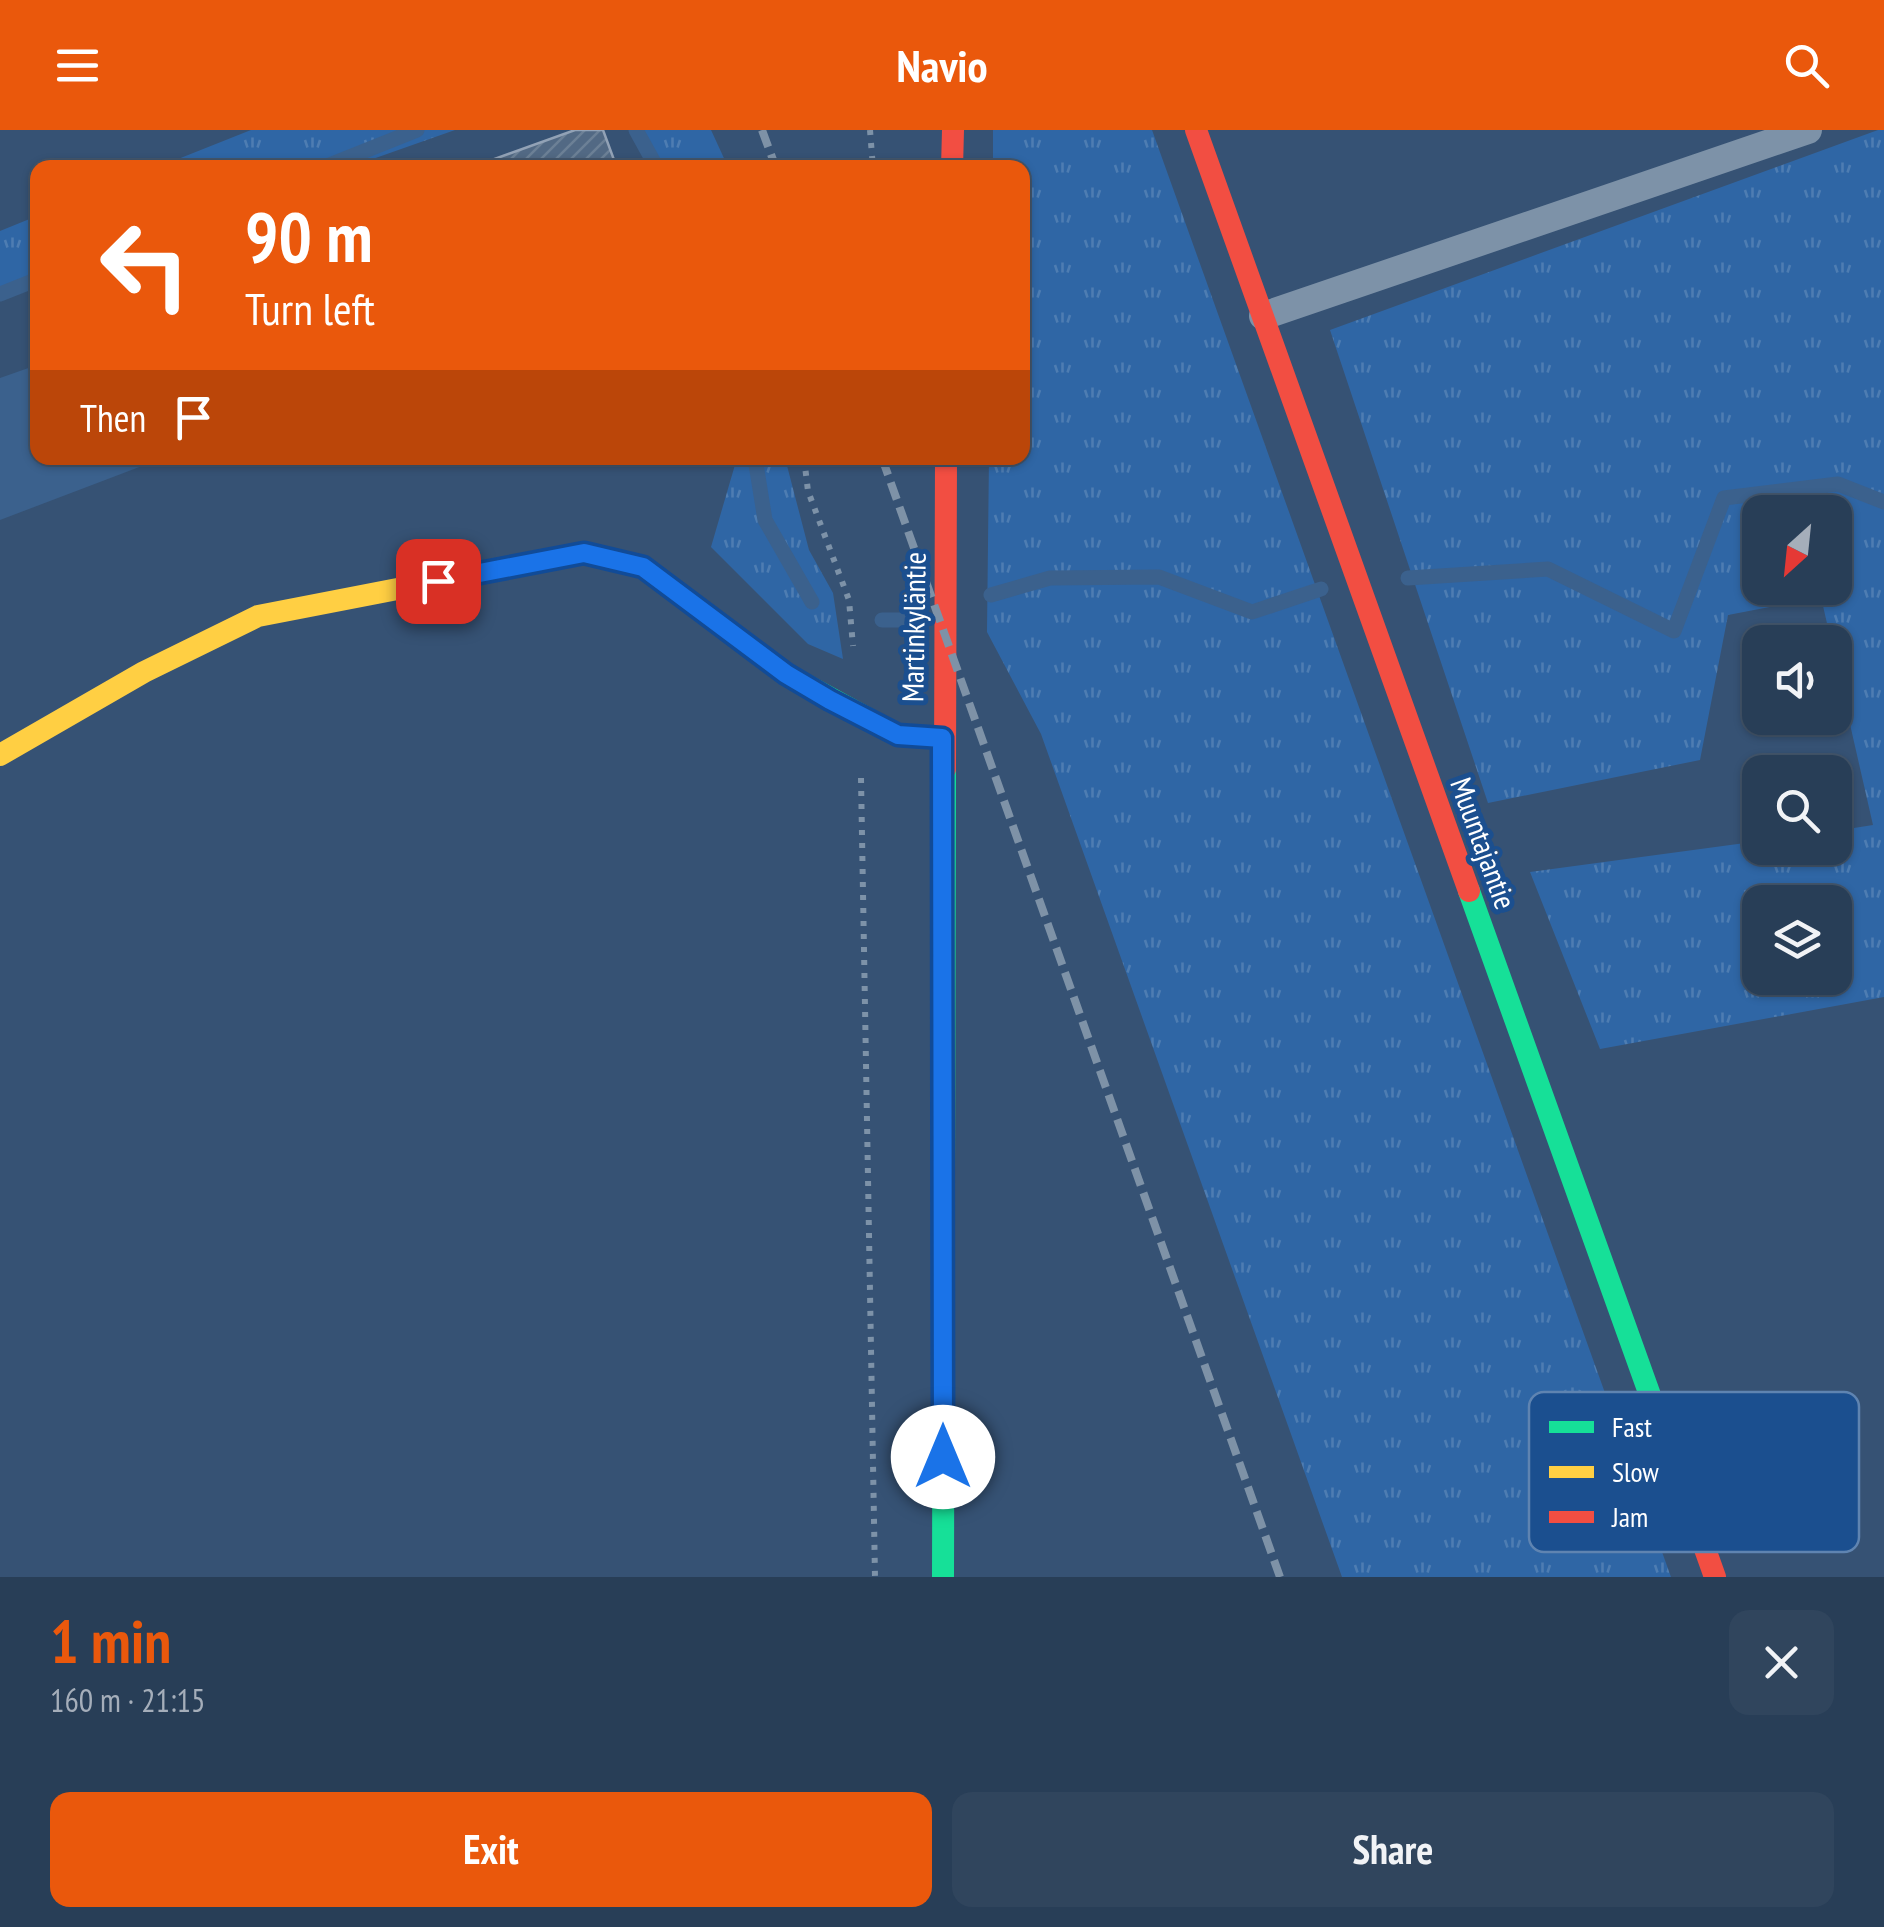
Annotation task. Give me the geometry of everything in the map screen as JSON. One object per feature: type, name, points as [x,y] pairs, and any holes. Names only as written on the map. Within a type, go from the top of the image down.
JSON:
[{"type":"street","points":[[952,160],[953,130]]},
{"type":"street","name":"Muuntajantie","points":[[1196,130],[1649,1392]]},
{"type":"street","name":"Martinkyläntie","points":[[943,1577],[942,738],[946,465]]},
{"type":"street","points":[[0,755],[144,672],[258,616],[584,553],[643,567],[786,674],[898,735],[942,738]]},
{"type":"street","name":"Muuntajantie","points":[[1706,1552],[1715,1577]]},
{"type":"lane","points":[[1263,316],[1808,130]]},
{"type":"path","points":[[870,130],[872,160]]},
{"type":"path","points":[[805,465],[808,492],[849,600],[860,715],[875,1577]]},
{"type":"green space","points":[[251,130],[455,130],[370,160],[176,160]]},
{"type":"green space","points":[[643,130],[711,130],[725,160],[659,160]]},
{"type":"green space","points":[[993,130],[1152,130],[1605,1392],[1529,1392],[1529,1552],[1662,1552],[1671,1577],[1342,1577],[1041,734],[987,632],[989,465],[1030,465],[1030,160],[993,160]]},
{"type":"green space","points":[[1884,130],[1884,997],[1600,1049],[1530,872],[1742,843],[1742,865],[1852,865],[1852,828],[1873,825],[1852,733],[1852,625],[1827,625],[1823,605],[1852,605],[1852,495],[1742,495],[1742,605],[1780,605],[1728,615],[1700,760],[1488,803],[1330,330]]},
{"type":"green space","points":[[30,219],[30,282],[0,293],[0,231]]},
{"type":"green space","points":[[735,465],[787,465],[809,550],[833,593],[843,659],[808,644],[711,547]]},
{"type":"shaded area","points":[[30,367],[30,465],[145,465],[0,520],[0,378]]},
{"type":"building","points":[[575,130],[603,130],[614,160],[492,160]]},
{"type":"waterway","points":[[342,160],[417,130]]},
{"type":"waterway","points":[[636,130],[653,160]]},
{"type":"waterway","points":[[0,294],[30,282]]},
{"type":"waterway","points":[[756,465],[765,520],[812,602]]},
{"type":"waterway","points":[[1408,578],[1548,569],[1674,631],[1724,498],[1838,484],[1884,502]]},
{"type":"waterway","points":[[991,595],[1050,578],[1159,577],[1252,612],[1321,589]]},
{"type":"waterway","points":[[882,620],[904,620]]},
{"type":"railway","points":[[762,130],[773,160]]},
{"type":"railway","points":[[884,465],[1280,1577]]},
{"type":"traffic: fast","points":[[480,573],[583,553],[643,567],[786,674],[898,735],[942,738]]},
{"type":"traffic: fast","points":[[943,1577],[945,769]]},
{"type":"traffic: fast","points":[[1469,891],[1649,1392]]},
{"type":"traffic: slow","points":[[0,755],[144,672],[258,616],[480,573]]},
{"type":"traffic: jam","points":[[952,160],[953,130]]},
{"type":"traffic: jam","points":[[1196,130],[1469,891]]},
{"type":"traffic: jam","points":[[945,769],[946,465]]},
{"type":"traffic: jam","points":[[1706,1552],[1715,1577]]},
{"type":"route","points":[[438,581],[584,553],[643,567],[786,674],[830,700],[898,735],[942,738],[943,1457]]}]
